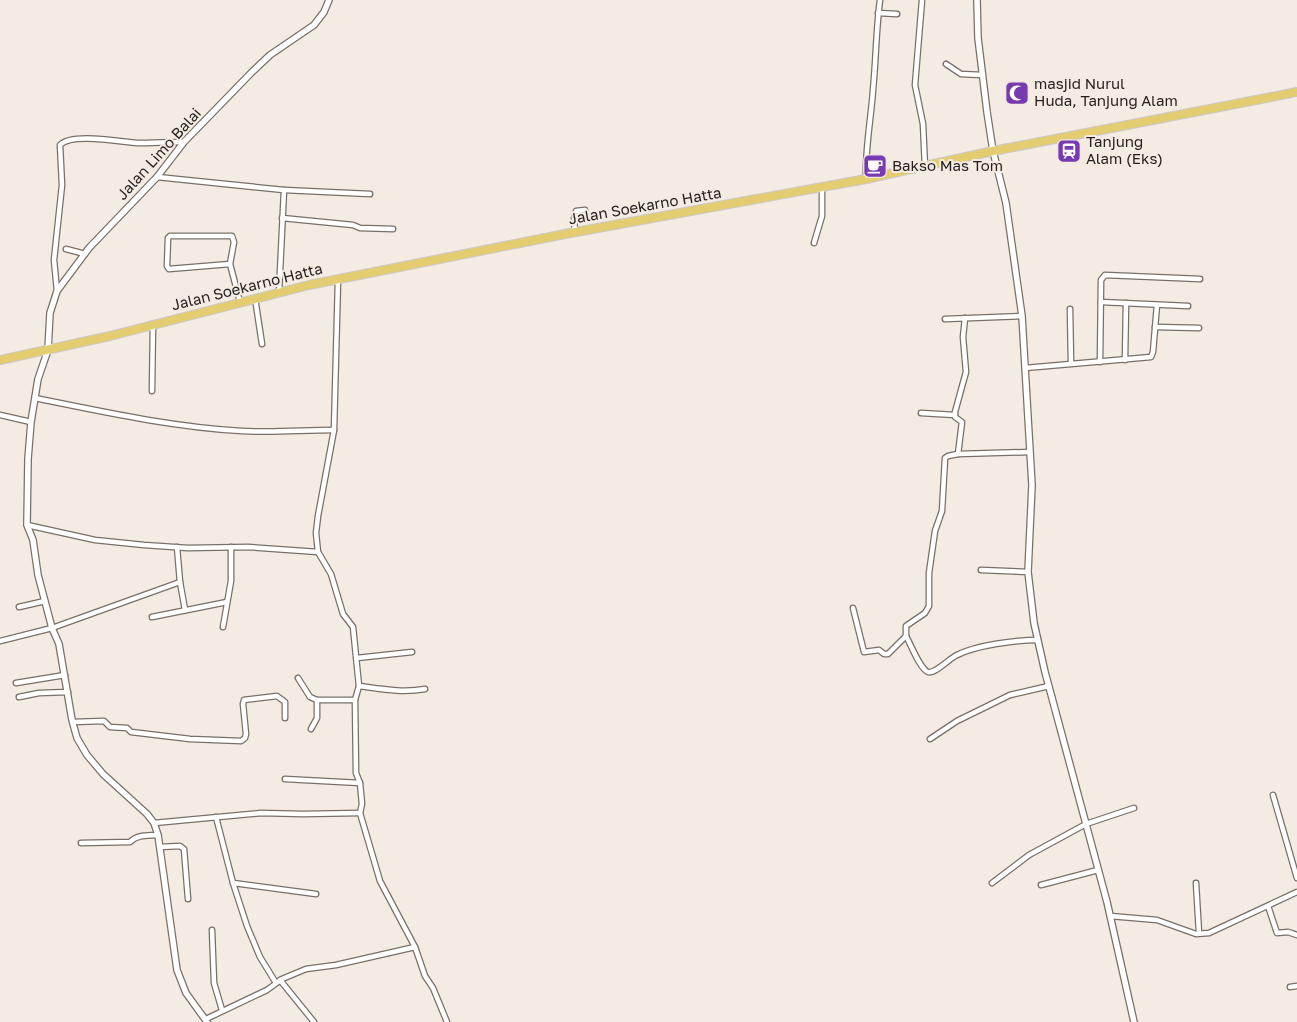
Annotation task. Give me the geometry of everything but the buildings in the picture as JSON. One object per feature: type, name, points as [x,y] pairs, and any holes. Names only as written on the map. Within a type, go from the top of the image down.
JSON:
[{"type":"highway","name":"Jalan Soekarno Hatta","points":[[0,360],[48,350],[279,292],[575,233],[866,179],[993,151],[1297,92]]},
{"type":"street","name":"Jalan Limo Balai","points":[[154,823],[141,808],[103,774],[77,738],[59,644],[52,628],[38,575],[33,540],[27,524],[27,467],[38,379],[48,350],[50,313],[57,291],[85,254],[157,177],[184,142],[261,63],[314,25],[324,12],[329,0]]},
{"type":"street","points":[[866,179],[865,160],[874,84],[880,0]]},
{"type":"street","points":[[922,0],[915,85],[923,124],[926,167]]},
{"type":"street","points":[[977,0],[978,38],[982,75],[993,151],[1006,203],[1022,316],[1032,485],[1028,572],[1031,604],[1049,686],[1110,916],[1134,1022]]},
{"type":"street","points":[[878,13],[897,14]]},
{"type":"street","points":[[946,64],[961,74],[982,75]]},
{"type":"street","points":[[57,291],[54,260],[62,185],[60,145],[71,139],[111,139],[136,143],[184,142]]},
{"type":"street","points":[[157,177],[284,190],[370,194]]},
{"type":"street","points":[[814,243],[822,216],[822,187]]},
{"type":"street","points":[[279,292],[284,190]]},
{"type":"street","points":[[575,233],[574,214],[576,211],[585,210]]},
{"type":"street","points":[[282,218],[353,225],[360,228],[393,229]]},
{"type":"street","points":[[230,264],[169,269],[167,266],[168,238],[170,236],[232,236],[234,242],[230,264],[240,302]]},
{"type":"street","points":[[66,249],[85,254]]},
{"type":"street","points":[[1100,362],[1102,277],[1108,274],[1200,279]]},
{"type":"street","points":[[338,280],[334,430],[318,516],[316,533],[318,552],[331,574],[343,614],[353,627],[359,686],[355,700],[356,773],[360,783],[362,804],[360,814],[380,881],[415,947],[425,976],[433,988],[446,1021],[440,1022]]},
{"type":"street","points":[[255,298],[262,344]]},
{"type":"street","points":[[1100,302],[1188,306]]},
{"type":"street","points":[[1125,360],[1126,303]]},
{"type":"street","points":[[1025,368],[1125,360],[1151,356],[1153,352],[1157,305]]},
{"type":"street","points":[[1070,309],[1072,364]]},
{"type":"street","points":[[945,319],[1022,316]]},
{"type":"street","points":[[955,415],[966,372],[963,337],[965,318]]},
{"type":"street","points":[[152,324],[152,391]]},
{"type":"street","points":[[1154,327],[1199,328]]},
{"type":"street","points":[[35,398],[156,423],[262,432],[334,430]]},
{"type":"street","points":[[921,413],[955,415],[962,422],[958,454]]},
{"type":"street","points":[[0,415],[32,422]]},
{"type":"street","points":[[1030,452],[958,454],[945,458],[943,463],[942,511],[935,531],[929,573],[929,606],[925,613],[906,626],[906,636],[922,668],[928,672],[933,672],[957,655],[1010,641],[1038,640]]},
{"type":"street","points":[[27,524],[95,540],[177,547],[231,547],[318,552]]},
{"type":"street","points":[[177,547],[185,610]]},
{"type":"street","points":[[223,627],[231,581],[231,547]]},
{"type":"street","points":[[981,570],[1028,572]]},
{"type":"street","points":[[0,641],[52,628],[180,582]]},
{"type":"street","points":[[19,607],[45,601]]},
{"type":"street","points":[[152,617],[227,602]]},
{"type":"street","points":[[853,608],[864,652],[878,650],[888,654],[906,636]]},
{"type":"street","points":[[357,658],[412,652]]},
{"type":"street","points":[[16,683],[65,675]]},
{"type":"street","points":[[298,678],[310,697],[317,700],[355,700]]},
{"type":"street","points":[[359,686],[393,691],[425,689]]},
{"type":"street","points":[[930,739],[957,721],[1010,695],[1049,686]]},
{"type":"street","points":[[20,698],[39,693],[68,692]]},
{"type":"street","points":[[73,722],[104,721],[110,727],[127,728],[131,732],[190,739],[241,741],[245,738],[246,734],[244,700],[277,696],[285,702],[285,718]]},
{"type":"street","points":[[311,729],[317,718],[317,700]]},
{"type":"street","points":[[285,779],[360,783]]},
{"type":"street","points":[[1273,795],[1297,878]]},
{"type":"street","points":[[992,883],[1029,855],[1086,824],[1134,808]]},
{"type":"street","points":[[360,814],[261,813],[154,823],[160,847],[177,970],[186,993],[206,1021],[222,1010],[267,990],[278,982],[306,969],[336,966],[415,947]]},
{"type":"street","points":[[216,817],[246,926],[260,957],[278,982],[314,1022]]},
{"type":"street","points":[[81,843],[130,842],[140,836],[158,835]]},
{"type":"street","points":[[160,847],[180,846],[184,849],[188,899]]},
{"type":"street","points":[[1041,886],[1098,870]]},
{"type":"street","points":[[233,883],[316,894]]},
{"type":"street","points":[[1196,883],[1199,933]]},
{"type":"street","points":[[1110,916],[1158,920],[1196,934],[1213,932],[1297,892]]},
{"type":"street","points":[[1268,906],[1277,934],[1288,932],[1297,935]]},
{"type":"street","points":[[212,930],[214,983],[222,1010]]},
{"type":"street","points":[[1290,987],[1297,986]]},
{"type":"place","name":"masjid Nurul Huda, Tanjung Alam","points":[[1017,93]]},
{"type":"place","name":"Tanjung Alam (Eks)","points":[[1069,151]]},
{"type":"place","name":"Bakso Mas Tom","points":[[875,166]]}]
